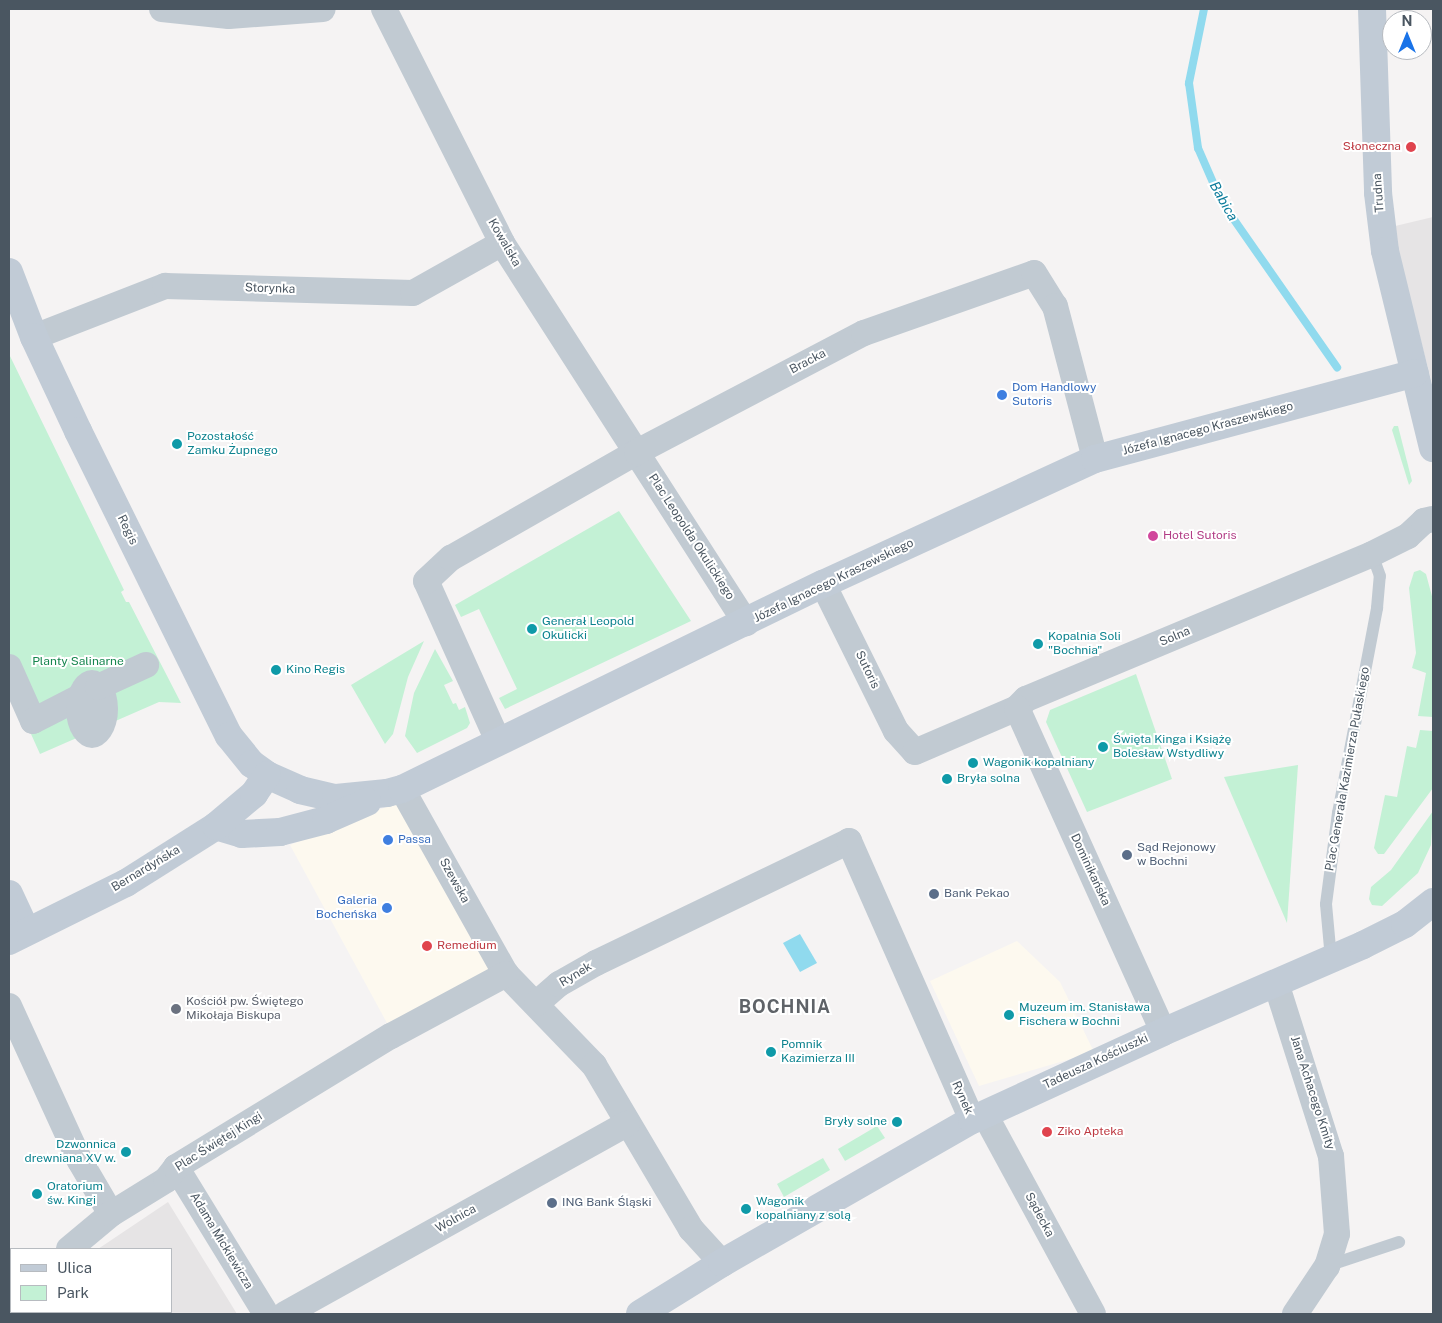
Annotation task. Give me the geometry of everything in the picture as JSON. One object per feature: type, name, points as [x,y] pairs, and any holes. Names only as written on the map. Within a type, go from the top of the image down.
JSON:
[{"type":"street","points":[[162,9],[229,16],[323,9]]},
{"type":"street","name":"Trudna","points":[[1372,9],[1378,193],[1385,251],[1432,438]]},
{"type":"street","name":"Kowalska","points":[[388,16],[502,243],[637,452]]},
{"type":"street","name":"Storynka","points":[[34,337],[166,286],[413,293],[502,243]]},
{"type":"street","name":"Regis","points":[[9,272],[34,337],[230,736],[252,764],[267,774]]},
{"type":"street","name":"Bracka","points":[[498,741],[426,580],[451,558],[637,452],[864,333],[1034,273],[1056,306],[1096,459]]},
{"type":"street","name":"Józefa Ignacego Kraszewskiego","points":[[267,774],[300,790],[336,798],[394,791],[746,623],[823,584],[1096,459],[1415,373]]},
{"type":"street","name":"Plac Leopolda Okulickiego","points":[[637,452],[746,623]]},
{"type":"street","name":"Solna","points":[[915,752],[1017,708],[1026,699],[1372,554],[1408,536],[1424,521],[1433,519]]},
{"type":"street","name":"Sutoris","points":[[823,584],[896,731],[915,752]]},
{"type":"street","points":[[9,667],[33,721],[146,665]]},
{"type":"street","name":"Dominikańska","points":[[1017,708],[1163,1032]]},
{"type":"street","name":"Bernardyńska","points":[[18,935],[126,883],[216,826],[254,794],[267,774]]},
{"type":"street","points":[[216,826],[242,834],[299,828],[394,791]]},
{"type":"street","name":"Szewska","points":[[394,791],[506,974]]},
{"type":"street","name":"Rynek","points":[[537,1003],[560,984],[596,963],[849,841],[979,1118],[722,1263],[640,1314]]},
{"type":"street","points":[[9,894],[18,935]]},
{"type":"street","points":[[1331,959],[1406,924],[1433,902]]},
{"type":"street","name":"Tadeusza Kościuszki","points":[[979,1118],[1163,1032],[1331,959]]},
{"type":"street","points":[[506,974],[537,1003],[594,1065],[627,1124],[691,1228],[722,1263]]},
{"type":"street","name":"Plac Świętej Kingi","points":[[70,1248],[110,1214],[166,1180],[176,1167],[391,1036],[506,974]]},
{"type":"street","name":"Jana Achacego Kmity","points":[[1276,983],[1331,1156],[1337,1234],[1327,1266],[1295,1314]]},
{"type":"street","points":[[9,1006],[80,1161],[110,1214]]},
{"type":"street","name":"Sądecka","points":[[979,1118],[1091,1314]]},
{"type":"street","name":"Wolnica","points":[[285,1314],[627,1124]]},
{"type":"street","name":"Adama Mickiewicza","points":[[176,1167],[266,1314]]},
{"type":"lane","name":"Plac Generała Kazimierza Pułaskiego","points":[[1331,959],[1326,904],[1338,813],[1377,608],[1380,576],[1372,554]]},
{"type":"lane","points":[[1327,1266],[1399,1242]]},
{"type":"shaded area","points":[[1433,217],[1433,387],[1391,227]]},
{"type":"shaded area","name":"Galeria Bocheńska","points":[[399,802],[496,972],[387,1023],[290,845]]},
{"type":"shaded area","points":[[1017,941],[1060,982],[1094,1052],[979,1086],[930,981]]},
{"type":"shaded area","points":[[168,1202],[237,1314],[9,1314],[10,1312],[172,1313],[172,1248],[99,1248]]},
{"type":"green space","name":"Planty Salinarne","points":[[9,354],[124,590],[121,592],[126,602],[129,602],[181,703],[159,702],[40,754],[9,685]]},
{"type":"green space","points":[[1394,426],[1398,426],[1412,481],[1409,485],[1392,430]]},
{"type":"green space","points":[[619,511],[691,621],[505,709],[499,698],[517,689],[479,609],[461,617],[455,605]]},
{"type":"green space","points":[[1420,570],[1426,574],[1433,600],[1433,717],[1418,716],[1426,673],[1412,668],[1416,653],[1409,588],[1414,572]]},
{"type":"green space","points":[[424,641],[408,677],[393,734],[385,744],[351,685]]},
{"type":"green space","points":[[435,649],[453,681],[444,685],[453,704],[456,703],[459,710],[465,707],[470,723],[467,728],[417,753],[405,736],[414,693]]},
{"type":"green space","points":[[1136,674],[1172,779],[1087,812],[1046,722],[1050,710]]},
{"type":"green space","points":[[1420,730],[1433,731],[1433,788],[1384,854],[1378,854],[1374,848],[1385,795],[1397,797],[1407,746],[1416,748]]},
{"type":"green space","points":[[1298,765],[1287,923],[1224,777]]},
{"type":"green space","points":[[1433,811],[1431,845],[1418,873],[1382,906],[1372,905],[1369,899],[1371,887],[1391,870]]},
{"type":"green space","points":[[877,1126],[885,1138],[845,1161],[838,1149]]},
{"type":"green space","points":[[823,1158],[830,1170],[784,1197],[777,1184]]},
{"type":"water","points":[[800,934],[817,963],[800,972],[783,943]]},
{"type":"waterway","name":"Babica","points":[[1204,9],[1189,83],[1198,148],[1221,201],[1337,367]]},
{"type":"place","name":"Słoneczna","points":[[1411,147]]},
{"type":"place","name":"Dom Handlowy Sutoris","points":[[1002,395]]},
{"type":"place","name":"Pozostałość Zamku Żupnego","points":[[177,444]]},
{"type":"place","name":"Hotel Sutoris","points":[[1153,536]]},
{"type":"place","name":"Generał Leopold Okulicki","points":[[532,629]]},
{"type":"place","name":"Kopalnia Soli \"Bochnia\"","points":[[1038,644]]},
{"type":"place","name":"Kino Regis","points":[[276,670]]},
{"type":"place","name":"Święta Kinga i Książę Bolesław Wstydliwy","points":[[1103,747]]},
{"type":"place","name":"Wagonik kopalniany","points":[[973,763]]},
{"type":"place","name":"Bryła solna","points":[[947,779]]},
{"type":"place","name":"Passa","points":[[388,840]]},
{"type":"place","name":"Sąd Rejonowy w Bochni","points":[[1127,855]]},
{"type":"place","name":"Bank Pekao","points":[[934,894]]},
{"type":"place","name":"Galeria Bocheńska","points":[[387,908]]},
{"type":"place","name":"Remedium","points":[[427,946]]},
{"type":"place","name":"Kościół pw. Świętego Mikołaja Biskupa","points":[[176,1009]]},
{"type":"place","name":"Muzeum im. Stanisława Fischera w Bochni","points":[[1009,1015]]},
{"type":"place","name":"Pomnik Kazimierza III","points":[[771,1052]]},
{"type":"place","name":"Bryły solne","points":[[897,1122]]},
{"type":"place","name":"Ziko Apteka","points":[[1047,1132]]},
{"type":"place","name":"Dzwonnica drewniana XV w.","points":[[126,1152]]},
{"type":"place","name":"Oratorium św. Kingi","points":[[37,1194]]},
{"type":"place","name":"ING Bank Śląski","points":[[552,1203]]},
{"type":"place","name":"Wagonik kopalniany z solą","points":[[746,1209]]},
{"type":"district","name":"BOCHNIA","points":[[785,1007]]}]
